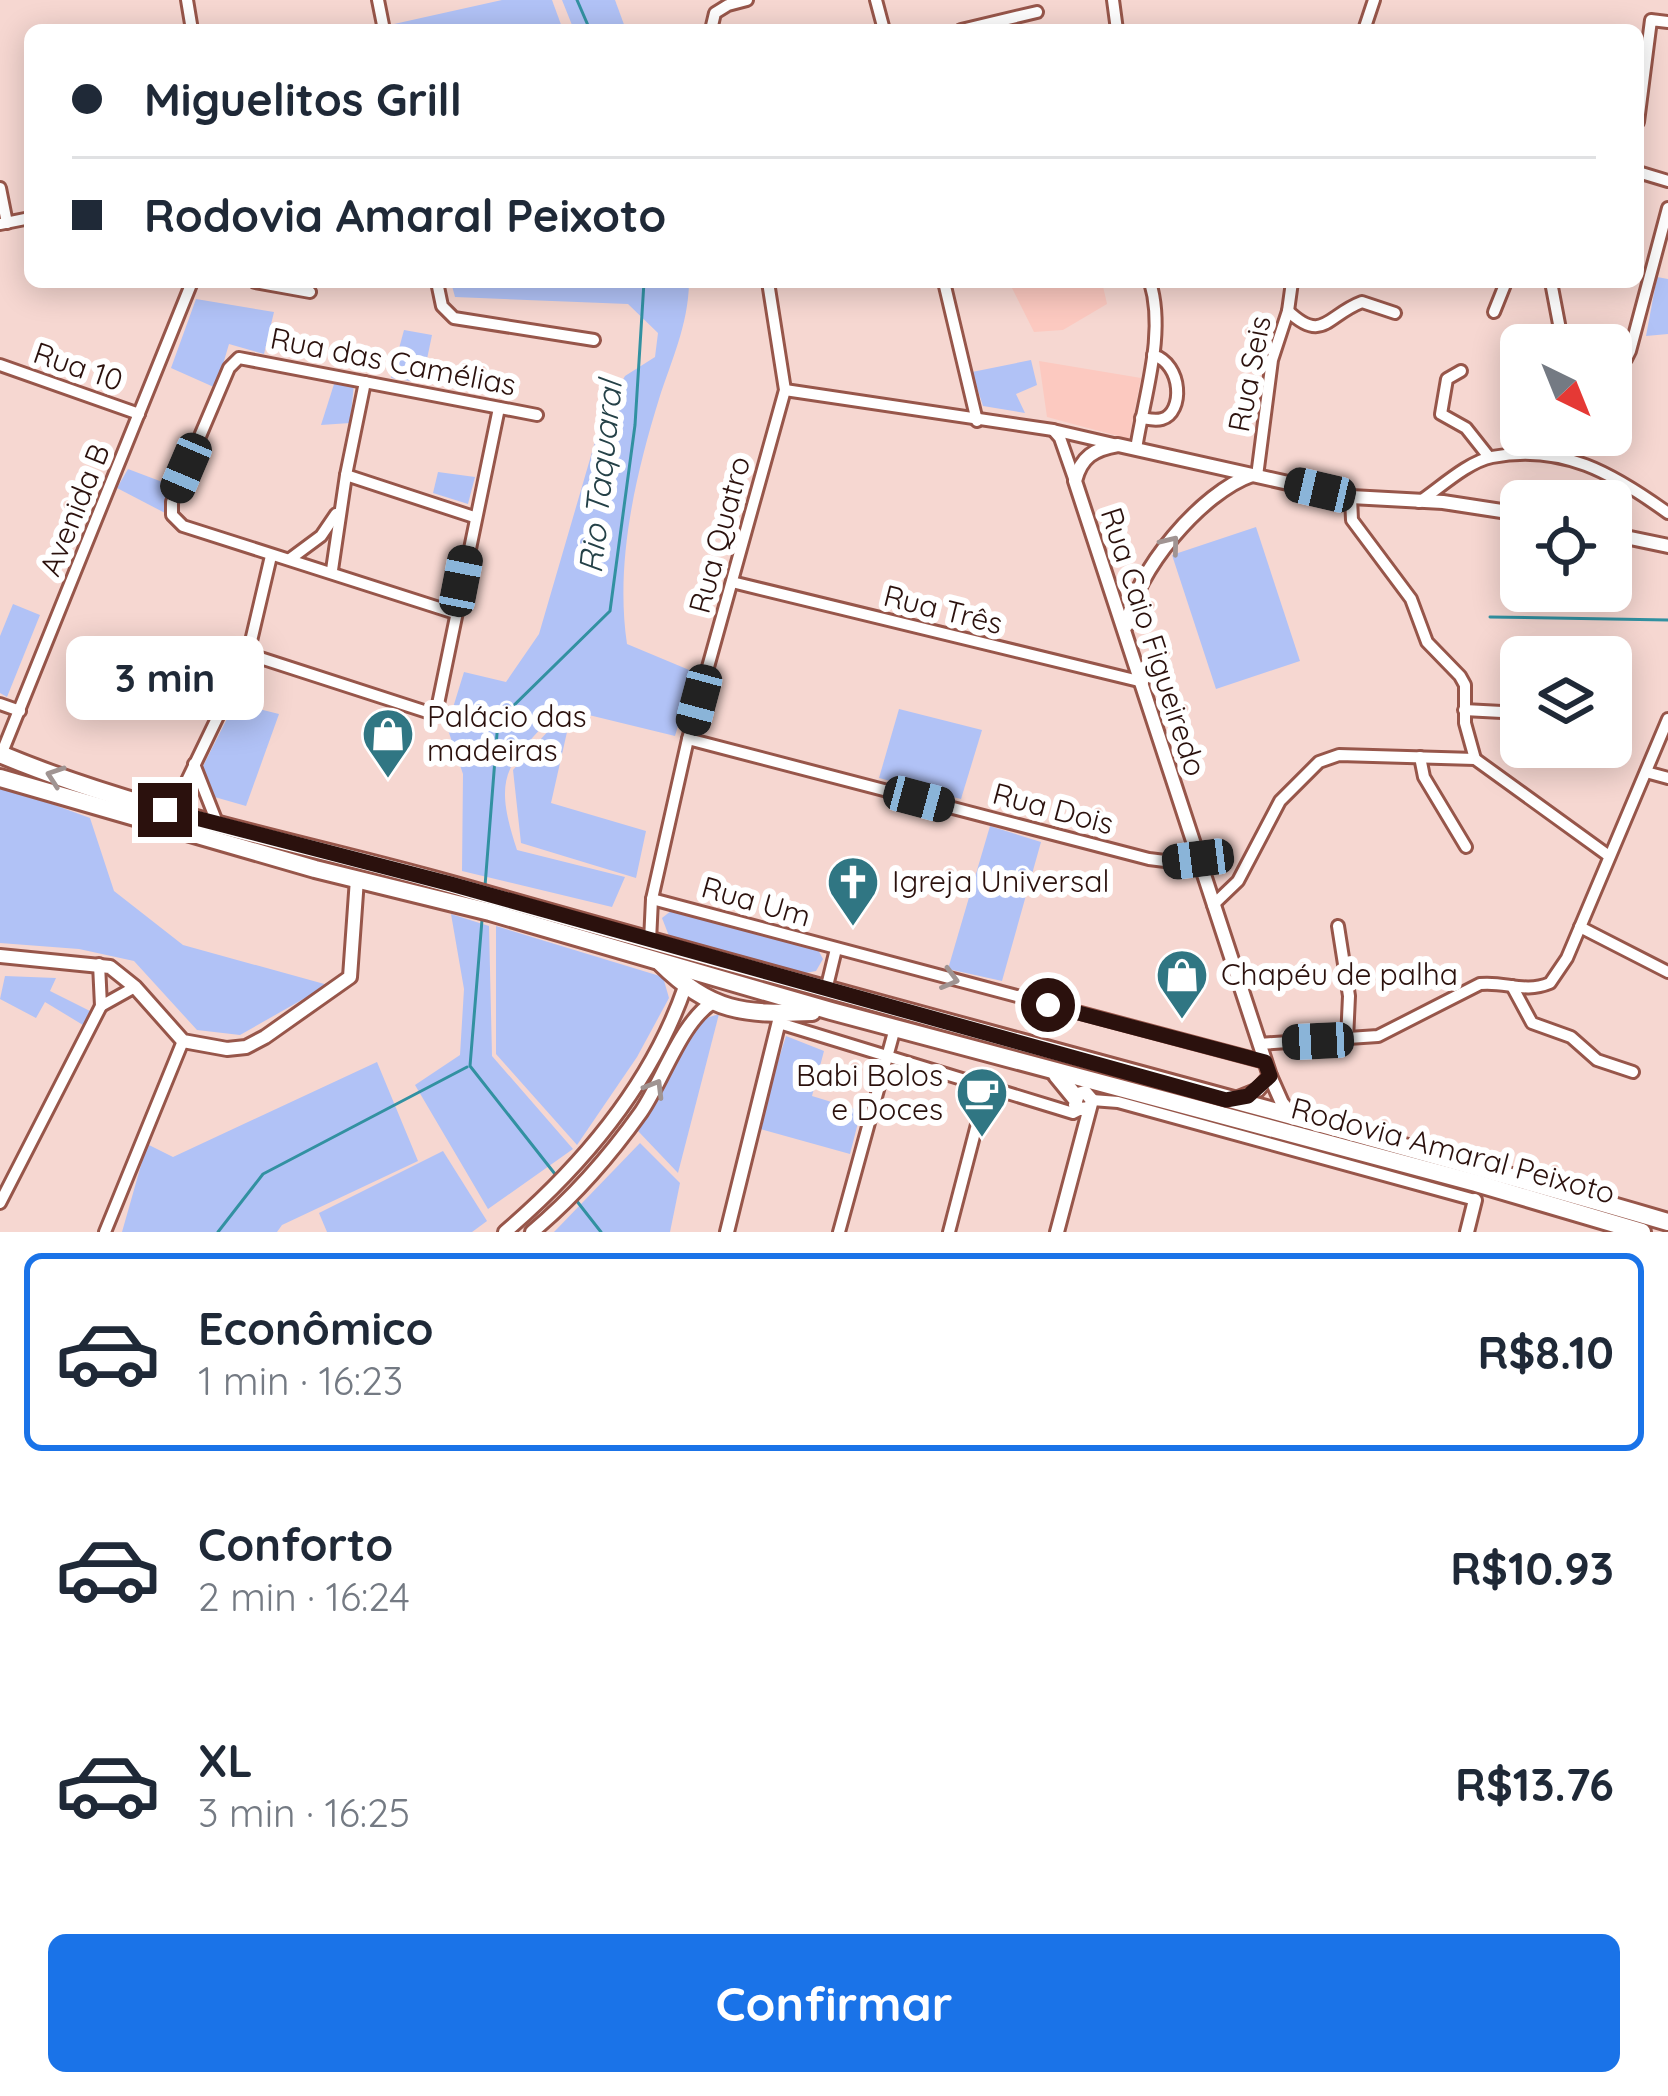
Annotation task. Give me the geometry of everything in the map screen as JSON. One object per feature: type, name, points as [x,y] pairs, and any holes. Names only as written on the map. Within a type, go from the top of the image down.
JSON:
[{"type":"highway","name":"Rodovia Amaral Peixoto","points":[[1,754],[53,776],[449,892],[650,940],[1668,1222]]},
{"type":"highway","name":"Rodovia Amaral Peixoto","points":[[0,778],[357,879],[449,892]]},
{"type":"highway","name":"Rodovia Amaral Peixoto","points":[[492,904],[660,961],[831,1011],[1123,1089],[1582,1223],[1642,1232]]},
{"type":"highway","points":[[660,961],[685,988],[713,1002],[780,1018],[831,1011]]},
{"type":"highway","points":[[1052,1071],[1084,1102],[1123,1089]]},
{"type":"street","points":[[712,24],[715,13],[747,0]]},
{"type":"street","points":[[986,24],[1037,12]]},
{"type":"street","points":[[1644,78],[1652,20],[1668,22]]},
{"type":"street","points":[[0,188],[4,223]]},
{"type":"street","points":[[1632,343],[1668,208]]},
{"type":"street","name":"Avenida B","points":[[1,754],[191,288]]},
{"type":"street","points":[[288,288],[310,292]]},
{"type":"street","points":[[438,288],[442,306],[454,318],[594,340]]},
{"type":"street","name":"Rua Quatro","points":[[650,940],[652,899],[688,739],[785,391],[769,288]]},
{"type":"street","points":[[945,288],[977,421]]},
{"type":"street","points":[[1136,448],[1153,355],[1156,310],[1151,288]]},
{"type":"street","name":"Rua Seis","points":[[1255,475],[1272,360],[1291,288]]},
{"type":"street","points":[[1494,312],[1504,288]]},
{"type":"street","points":[[1552,288],[1559,324]]},
{"type":"street","points":[[1288,311],[1306,327],[1316,328],[1362,302],[1395,313]]},
{"type":"street","points":[[1141,418],[1161,419],[1175,404],[1177,376],[1164,358],[1153,355]]},
{"type":"street","name":"Rua das Camélias","points":[[271,556],[183,526],[172,515],[172,502],[229,368],[238,358],[537,416]]},
{"type":"street","name":"Rua 10","points":[[0,365],[140,414]]},
{"type":"street","points":[[1461,371],[1448,379],[1441,414],[1466,428],[1489,457]]},
{"type":"street","points":[[332,571],[365,382]]},
{"type":"street","points":[[785,391],[1054,430],[1351,497],[1500,511]]},
{"type":"street","points":[[248,654],[434,711],[439,706],[499,408]]},
{"type":"street","name":"Rua Caio Figueiredo","points":[[1054,430],[1127,631],[1259,1044],[1282,1103],[1294,1118]]},
{"type":"street","points":[[1075,481],[1087,456],[1118,445]]},
{"type":"street","points":[[1418,503],[1489,457],[1513,456]]},
{"type":"street","points":[[1565,456],[1622,480],[1668,513]]},
{"type":"street","points":[[1220,468],[1221,490]]},
{"type":"street","points":[[1127,631],[1131,605],[1161,555],[1221,490],[1255,475]]},
{"type":"street","points":[[346,476],[474,517]]},
{"type":"street","points":[[1351,497],[1352,520],[1411,598],[1427,642],[1465,685],[1464,710],[1475,759]]},
{"type":"street","points":[[290,559],[321,536],[340,506]]},
{"type":"street","points":[[1632,538],[1668,546]]},
{"type":"street","points":[[165,810],[181,793],[248,654],[271,556],[332,571],[455,613]]},
{"type":"street","name":"Rua Três","points":[[732,582],[1143,682]]},
{"type":"street","points":[[1115,603],[1124,608],[1131,605]]},
{"type":"street","points":[[0,704],[20,711]]},
{"type":"street","points":[[1464,710],[1500,712]]},
{"type":"street","points":[[1259,1044],[1378,1036],[1480,984],[1534,990],[1550,983],[1560,971],[1646,772],[1662,752],[1668,719]]},
{"type":"street","name":"Rua Dois","points":[[688,739],[1149,859],[1198,859]]},
{"type":"street","points":[[1213,905],[1238,881],[1280,801],[1319,762],[1339,755],[1475,759],[1609,856]]},
{"type":"street","points":[[1420,758],[1424,777],[1466,847]]},
{"type":"street","points":[[194,764],[218,825]]},
{"type":"street","points":[[1646,772],[1668,778]]},
{"type":"street","points":[[0,956],[98,964],[122,974],[183,1041],[227,1049],[246,1047],[341,987],[354,965],[357,879]]},
{"type":"street","name":"Rua Um","points":[[652,899],[1268,1069]]},
{"type":"street","points":[[1338,926],[1349,996],[1347,1040]]},
{"type":"street","points":[[1580,927],[1668,972]]},
{"type":"street","points":[[826,989],[836,949]]},
{"type":"street","points":[[0,1203],[101,1006],[98,964]]},
{"type":"street","points":[[1512,986],[1532,1022],[1571,1037],[1597,1060],[1633,1072]]},
{"type":"street","points":[[101,1006],[134,987]]},
{"type":"street","points":[[505,1232],[579,1163],[626,1101],[685,988]]},
{"type":"street","points":[[532,1232],[594,1173],[642,1110],[694,1016],[713,1002]]},
{"type":"street","points":[[678,1008],[694,1016]]},
{"type":"street","points":[[727,1232],[780,1018],[1073,1113],[1084,1102],[1118,1102],[1475,1200],[1467,1232]]},
{"type":"street","points":[[839,1232],[895,1028]]},
{"type":"street","points":[[105,1232],[183,1041]]},
{"type":"street","points":[[1226,1100],[1248,1096],[1268,1069]]},
{"type":"street","points":[[949,1232],[987,1086]]},
{"type":"street","points":[[1057,1232],[1082,1135],[1084,1102]]},
{"type":"shaded area","points":[[502,0],[552,0],[561,24],[394,24]]},
{"type":"shaded area","points":[[562,0],[615,0],[624,24],[572,24]]},
{"type":"shaded area","points":[[1657,277],[1668,279],[1668,334],[1646,336]]},
{"type":"shaded area","points":[[453,288],[689,288],[682,328],[635,489],[624,583],[627,644],[694,672],[675,736],[560,708],[517,757],[505,785],[517,850],[625,877],[612,907],[462,871],[463,774],[447,727],[464,672],[506,682],[539,634],[602,418],[625,376],[655,357],[658,333],[628,304],[455,297]]},
{"type":"shaded area","points":[[1012,288],[1103,288],[1107,304],[1063,330],[1034,332]]},
{"type":"shaded area","points":[[196,299],[274,312],[264,354],[229,344],[216,388],[171,368]]},
{"type":"shaded area","points":[[404,330],[432,335],[422,383],[391,378]]},
{"type":"shaded area","points":[[1031,360],[1037,385],[1016,394],[1025,413],[983,406],[972,372]]},
{"type":"shaded area","points":[[1039,361],[1141,378],[1129,439],[1047,417]]},
{"type":"shaded area","points":[[335,381],[354,384],[350,423],[321,425]]},
{"type":"shaded area","points":[[128,469],[173,486],[165,513],[117,488]]},
{"type":"shaded area","points":[[438,472],[475,477],[468,504],[433,493]]},
{"type":"shaded area","points":[[1256,527],[1300,661],[1216,689],[1172,555]]},
{"type":"shaded area","points":[[13,604],[40,615],[7,697],[0,693],[0,636]]},
{"type":"shaded area","points":[[235,703],[279,714],[246,806],[211,796],[201,770]]},
{"type":"shaded area","points":[[899,709],[982,730],[961,799],[879,778]]},
{"type":"shaded area","points":[[550,729],[567,732],[551,803],[646,831],[636,878],[521,843],[513,770]]},
{"type":"shaded area","points":[[0,785],[90,818],[114,891],[183,945],[328,985],[240,1035],[197,1030],[134,961],[79,949],[0,943]]},
{"type":"shaded area","points":[[990,826],[1041,842],[1002,981],[948,969]]},
{"type":"shaded area","points":[[676,907],[815,944],[823,959],[816,971],[800,974],[669,936],[662,918]]},
{"type":"shaded area","points":[[451,914],[489,926],[492,1056],[573,1149],[488,1209],[415,1085],[460,1055],[464,989]]},
{"type":"shaded area","points":[[496,926],[663,977],[669,998],[637,1057],[577,1145],[496,1054]]},
{"type":"shaded area","points":[[5,976],[56,978],[50,991],[90,1011],[83,1025],[45,1002],[36,1018],[0,999]]},
{"type":"shaded area","points":[[719,1014],[678,1173],[638,1131],[700,1020]]},
{"type":"shaded area","points":[[786,1036],[824,1051],[812,1096],[861,1111],[850,1154],[757,1128]]},
{"type":"shaded area","points":[[377,1062],[418,1161],[282,1225],[277,1232],[122,1232],[147,1144],[173,1157]]},
{"type":"shaded area","points":[[640,1143],[680,1183],[670,1232],[554,1232]]},
{"type":"shaded area","points":[[443,1151],[487,1221],[472,1232],[327,1232],[319,1213]]},
{"type":"waterway","name":"Rio Taquaral","points":[[577,0],[587,24]]},
{"type":"waterway","name":"Rio Taquaral","points":[[485,886],[498,721],[610,611],[635,425],[644,288]]},
{"type":"waterway","points":[[1490,617],[1668,620]]},
{"type":"waterway","name":"Rio Taquaral","points":[[482,920],[470,1066],[555,1174]]},
{"type":"waterway","points":[[218,1232],[263,1174],[467,1067]]},
{"type":"waterway","name":"Rio Taquaral","points":[[576,1200],[601,1232]]},
{"type":"place","name":"Palácio das madeiras","points":[[388,780]]},
{"type":"place","name":"Igreja Universal","points":[[853,928]]},
{"type":"place","name":"Chapéu de palha","points":[[1182,1021]]},
{"type":"place","name":"Babi Bolos e Doces","points":[[982,1139]]},
{"type":"route","points":[[165,810],[451,884],[1226,1100],[1248,1096],[1270,1076],[1265,1062],[1048,1005]]}]
